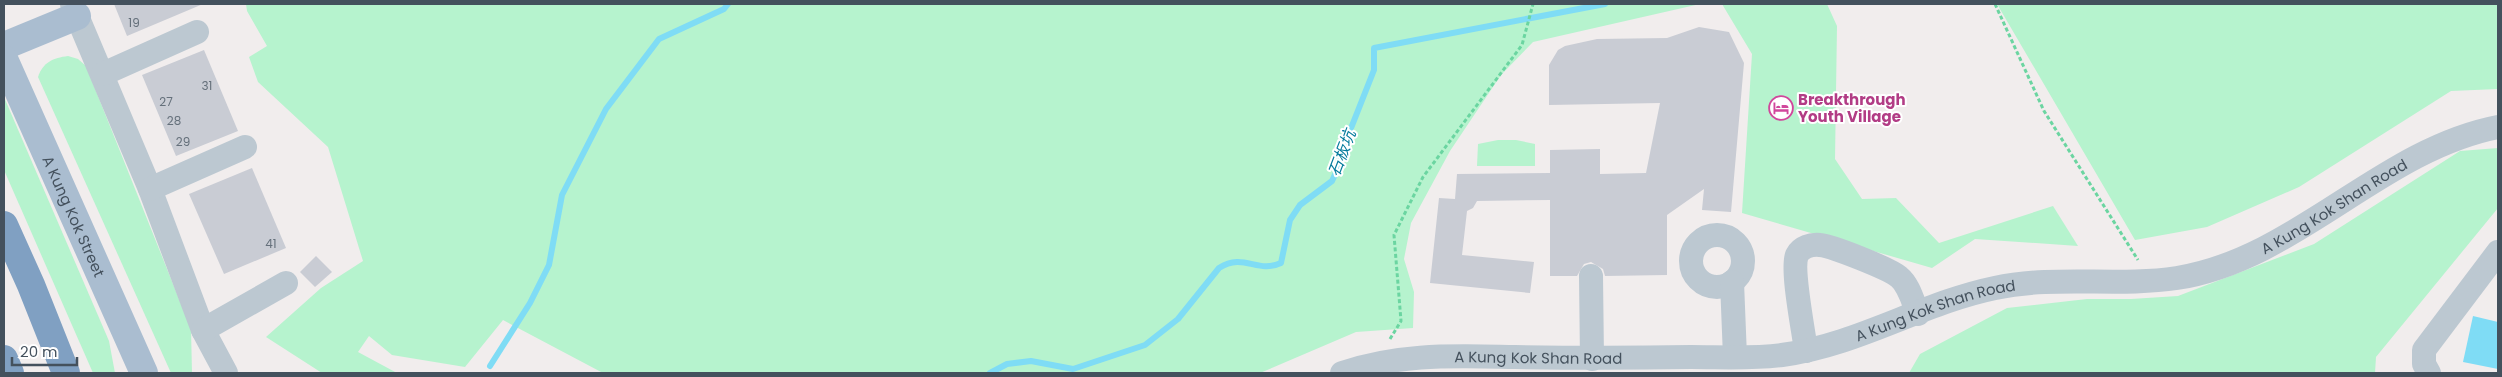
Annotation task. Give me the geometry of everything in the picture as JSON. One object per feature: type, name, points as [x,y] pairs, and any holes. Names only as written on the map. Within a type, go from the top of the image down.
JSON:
[{"type":"highway","points":[[4,225],[31,285],[66,373]]},
{"type":"highway","points":[[4,359],[10,373]]},
{"type":"main road","points":[[4,46],[75,10]]},
{"type":"main road","name":"A Kung Kok Street","points":[[4,59],[144,373]]},
{"type":"street","points":[[75,10],[150,189],[203,330],[226,373]]},
{"type":"street","points":[[103,74],[197,32]]},
{"type":"street","name":"A Kung Kok Shan Road","points":[[1342,373],[1374,363],[1411,365],[1592,359],[1701,365],[1735,357],[1781,355],[1806,351],[1865,334],[1969,294],[2010,285],[2060,281],[2150,280],[2203,272],[2241,258],[2295,230],[2418,156],[2449,141],[2498,127]]},
{"type":"street","points":[[150,189],[245,147]]},
{"type":"street","points":[[1806,351],[1795,267],[1799,252],[1806,247],[1828,247],[1896,275],[1907,289],[1918,314]]},
{"type":"street","points":[[2429,373],[2424,364],[2424,350],[2498,252]]},
{"type":"street","points":[[1591,276],[1592,359]]},
{"type":"street","points":[[1732,282],[1735,357]]},
{"type":"street","points":[[203,330],[286,283]]},
{"type":"path","points":[[1374,363],[1401,321],[1394,235],[1423,177],[1522,45],[1533,4]]},
{"type":"path","points":[[1995,4],[2044,111],[2150,280]]},
{"type":"green space","points":[[246,4],[1700,4],[1533,42],[1501,75],[1450,151],[1411,223],[1404,259],[1414,292],[1413,328],[1356,332],[1260,373],[603,373],[503,320],[465,367],[392,355],[369,336],[358,352],[397,373],[322,373],[266,337],[321,288],[363,261],[328,147],[258,82],[249,57],[267,46],[247,11]]},
{"type":"green space","points":[[1722,4],[1827,4],[1837,26],[1835,159],[1862,199],[1896,198],[1939,243],[2053,206],[2078,246],[1975,239],[1932,268],[1742,213],[1752,54]]},
{"type":"green space","points":[[1997,4],[2498,4],[2498,89],[2451,91],[2299,187],[2207,227],[2135,240]]},
{"type":"green space","points":[[68,56],[78,59],[86,66],[191,329],[192,373],[171,373],[38,77],[46,64],[58,58]]},
{"type":"green space","points":[[4,97],[109,341],[115,373],[93,373],[4,170]]},
{"type":"green space","points":[[1498,140],[1516,140],[1535,144],[1535,166],[1477,166],[1478,144]]},
{"type":"green space","points":[[2498,148],[2498,208],[2376,357],[2375,373],[1909,373],[1920,354],[2007,308],[2087,299],[2178,296],[2314,244],[2460,151]]},
{"type":"water","points":[[2473,316],[2498,322],[2498,369],[2463,362]]},
{"type":"building","points":[[114,4],[203,4],[127,36]]},
{"type":"building","points":[[1699,27],[1729,32],[1744,63],[1731,212],[1702,210],[1704,189],[1667,215],[1667,275],[1605,276],[1603,269],[1591,262],[1584,264],[1577,276],[1550,276],[1550,200],[1477,201],[1473,208],[1467,211],[1462,255],[1534,262],[1530,293],[1430,283],[1439,198],[1455,199],[1457,174],[1550,173],[1550,150],[1600,149],[1600,174],[1646,173],[1660,103],[1549,105],[1549,65],[1558,50],[1565,46],[1597,39],[1667,38]]},
{"type":"building","points":[[204,50],[238,131],[176,156],[142,75]]},
{"type":"building","points":[[252,168],[286,248],[224,274],[189,194]]},
{"type":"building","points":[[316,256],[332,272],[315,287],[300,272]]},
{"type":"waterway","points":[[490,366],[530,303],[549,265],[562,195],[606,109],[659,39],[724,9],[728,4]]},
{"type":"waterway","name":"石板坑","points":[[990,373],[1007,364],[1031,361],[1073,369],[1145,345],[1178,319],[1219,268],[1236,262],[1265,266],[1281,263],[1290,220],[1300,205],[1332,181],[1339,166],[1342,151],[1374,70],[1374,48],[1605,4]]},
{"type":"place","name":"Breakthrough Youth Village","points":[[1781,108]]}]
